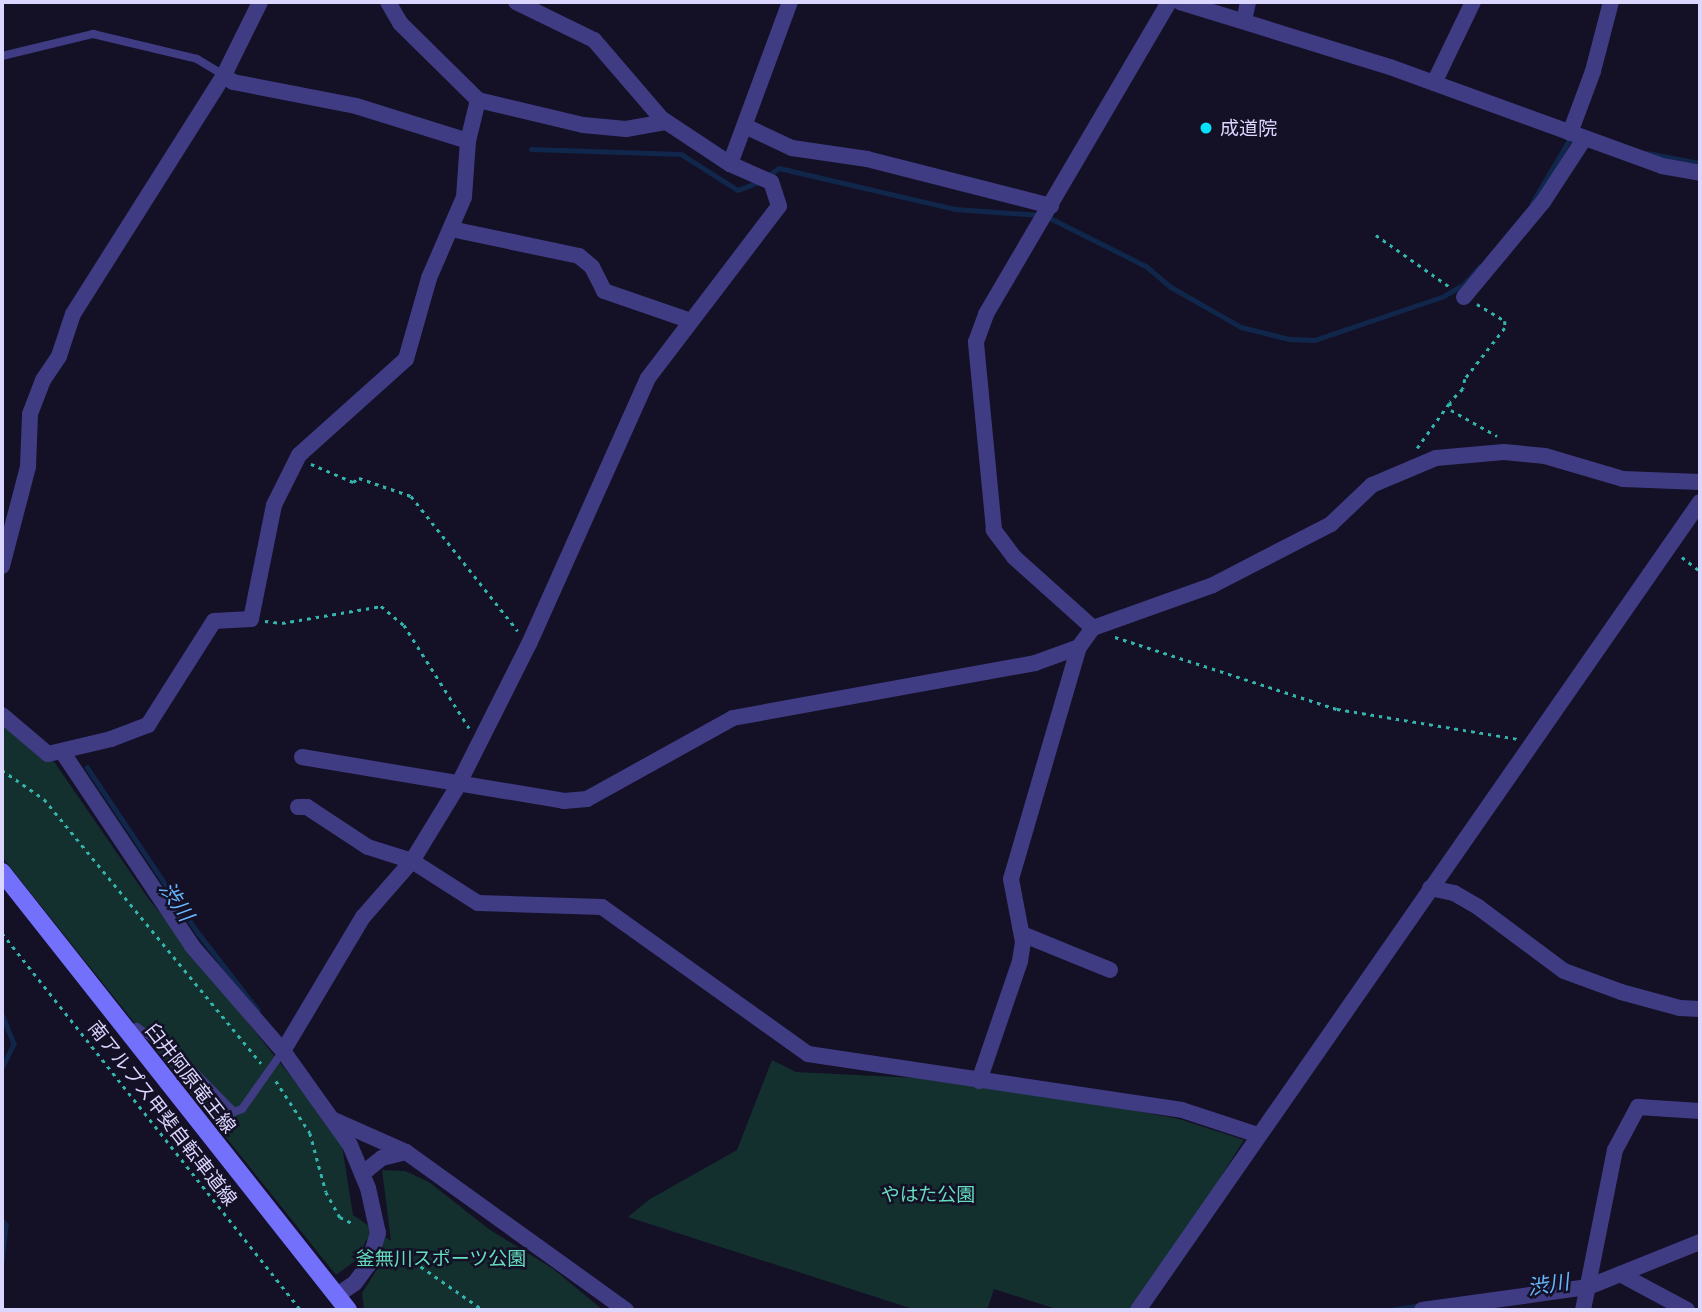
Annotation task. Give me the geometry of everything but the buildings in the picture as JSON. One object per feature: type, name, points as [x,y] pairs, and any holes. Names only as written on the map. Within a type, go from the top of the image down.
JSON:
[{"type":"main road","name":"臼井阿原竜王線","points":[[2,872],[342,1303]]},
{"type":"street","points":[[2,566],[28,467],[30,414],[43,380],[59,356],[73,314],[92,279],[223,75],[260,2]]},
{"type":"street","points":[[388,2],[400,23],[478,100],[583,125],[626,129],[666,122]]},
{"type":"street","points":[[282,1051],[363,917],[412,861],[460,782],[529,644],[637,400],[691,321],[779,206],[771,181],[730,164],[666,122],[594,40],[516,2]]},
{"type":"street","points":[[730,164],[747,127],[790,2]]},
{"type":"street","points":[[1093,628],[1014,557],[994,530],[976,342],[986,314],[1169,2]]},
{"type":"street","points":[[1180,2],[1434,83],[1662,166],[1700,173]]},
{"type":"street","points":[[1244,21],[1248,2]]},
{"type":"street","points":[[1434,83],[1473,2]]},
{"type":"street","points":[[1464,297],[1543,202],[1577,136],[1611,2]]},
{"type":"street","points":[[223,75],[233,82],[356,106],[468,141]]},
{"type":"street","points":[[2,715],[48,754],[62,753],[148,725],[214,621],[251,620],[274,505],[298,459],[406,359],[429,278],[464,197],[468,141],[478,100]]},
{"type":"street","points":[[747,127],[792,148],[881,162],[1051,206]]},
{"type":"street","points":[[452,229],[579,256],[592,267],[604,291],[691,321]]},
{"type":"street","points":[[979,1080],[1020,961],[1021,934],[1011,879],[1079,647],[1093,628],[1213,585],[1331,524],[1372,485],[1436,458],[1507,453],[1545,456],[1623,478],[1700,482]]},
{"type":"street","points":[[1138,1310],[1700,502]]},
{"type":"street","points":[[302,757],[564,800],[587,799],[733,718],[1035,663],[1079,647]]},
{"type":"street","points":[[62,753],[192,946],[282,1051],[334,1119],[362,1174],[374,1213],[375,1249],[342,1303]]},
{"type":"street","points":[[298,807],[307,807],[368,847],[412,861],[478,903],[602,907],[808,1055],[1182,1110],[1258,1135]]},
{"type":"street","points":[[1430,888],[1454,893],[1478,907],[1564,971],[1621,992],[1679,1008],[1700,1009]]},
{"type":"street","points":[[1021,934],[1110,970]]},
{"type":"street","points":[[1583,1310],[1615,1150],[1638,1107],[1700,1111]]},
{"type":"street","points":[[334,1119],[407,1152],[625,1310]]},
{"type":"street","points":[[362,1174],[382,1158],[407,1152]]},
{"type":"street","points":[[1422,1310],[1588,1287],[1700,1242]]},
{"type":"street","points":[[1620,1274],[1688,1310]]},
{"type":"lane","points":[[2,56],[93,34],[197,58],[223,75]]},
{"type":"lane","points":[[126,1030],[137,1027],[183,1060],[234,1112],[242,1109],[266,1069],[282,1051]]},
{"type":"path","points":[[1376,235],[1464,297],[1505,321],[1505,328],[1433,421],[1406,469]]},
{"type":"path","points":[[1450,402],[1455,416],[1509,441],[1507,453]]},
{"type":"path","points":[[298,459],[353,482],[359,478],[411,496],[529,644]]},
{"type":"path","points":[[1666,551],[1686,558],[1700,570]]},
{"type":"path","points":[[251,620],[282,623],[381,606],[404,625],[479,744]]},
{"type":"path","points":[[1093,628],[1337,709],[1533,742]]},
{"type":"path","points":[[2,770],[44,799],[266,1069],[310,1133],[326,1192],[340,1217],[352,1223]]},
{"type":"path","name":"南アルプス甲斐自転車道線","points":[[2,933],[301,1310]]},
{"type":"path","points":[[400,1252],[483,1310]]},
{"type":"green space","name":"釜無川スポーツ公園","points":[[2,722],[55,763],[148,898],[341,1139],[353,1215],[391,1241],[382,1170],[405,1171],[429,1182],[490,1230],[552,1268],[603,1310],[364,1310],[362,1293],[388,1252],[366,1240],[359,1258],[336,1275],[2,857]]},
{"type":"green space","name":"やはた公園","points":[[772,1060],[796,1072],[979,1081],[1179,1119],[1244,1140],[1137,1310],[1059,1310],[994,1289],[987,1310],[916,1310],[628,1217],[650,1199],[737,1150]]},
{"type":"waterway","points":[[1532,203],[1572,135]]},
{"type":"waterway","points":[[531,149],[681,154],[738,190],[759,182]]},
{"type":"waterway","points":[[1647,153],[1700,163]]},
{"type":"waterway","points":[[769,175],[779,168],[955,209],[1040,215]]},
{"type":"waterway","points":[[1048,217],[1146,266],[1171,287],[1241,327],[1289,339],[1315,340],[1444,296],[1464,284],[1480,266]]},
{"type":"waterway","name":"渋川","points":[[87,767],[199,934],[258,1010]]},
{"type":"waterway","points":[[2,1014],[14,1044],[2,1069]]},
{"type":"waterway","points":[[2,1220],[6,1225],[2,1261]]},
{"type":"waterway","name":"渋川","points":[[1390,1310],[1420,1305]]},
{"type":"place","name":"成道院","points":[[1206,128]]}]
